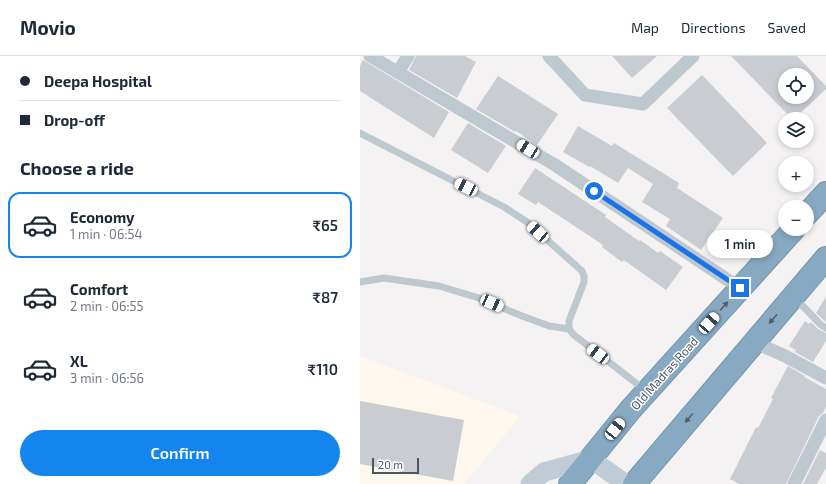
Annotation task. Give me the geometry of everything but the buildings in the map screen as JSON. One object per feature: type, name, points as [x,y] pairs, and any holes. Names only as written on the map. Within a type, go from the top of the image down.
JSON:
[{"type":"highway","points":[[814,206],[826,193]]},
{"type":"highway","name":"Old Madras Road","points":[[570,484],[648,392],[788,236]]},
{"type":"highway","points":[[634,484],[826,258]]},
{"type":"street","points":[[370,56],[554,165],[740,288]]},
{"type":"street","points":[[398,72],[408,56]]},
{"type":"street","points":[[549,56],[585,95],[643,104],[693,56]]},
{"type":"street","points":[[754,342],[785,356],[826,378]]},
{"type":"street","points":[[794,484],[826,420]]},
{"type":"street","points":[[530,484],[544,472],[591,459],[626,484]]},
{"type":"lane","points":[[360,133],[504,207],[527,222],[582,271],[584,282],[569,321],[569,329],[574,335],[648,392]]},
{"type":"lane","points":[[360,282],[384,278],[439,286],[479,298],[550,326],[569,329]]},
{"type":"lane","points":[[793,296],[821,325],[826,328]]},
{"type":"shaded area","points":[[360,356],[520,416],[465,484],[360,484]]},
{"type":"route","points":[[594,191],[740,288]]}]
